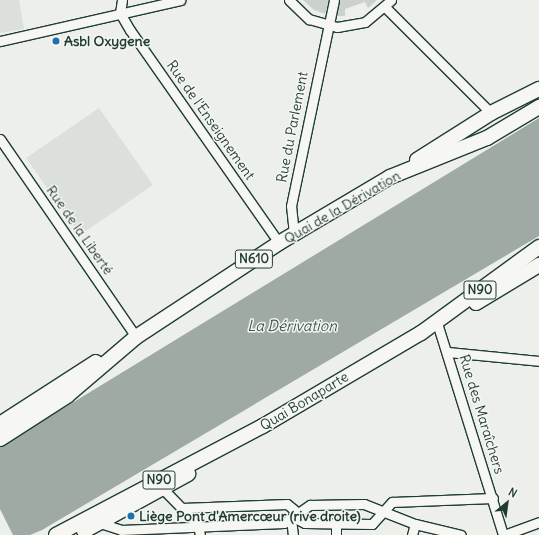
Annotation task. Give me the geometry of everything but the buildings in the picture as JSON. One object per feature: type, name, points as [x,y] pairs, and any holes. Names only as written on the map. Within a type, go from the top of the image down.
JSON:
[{"type":"main road","name":"N610","points":[[390,177],[491,113],[539,89]]},
{"type":"main road","name":"Quai de la Dérivation","points":[[0,438],[67,396],[136,337],[279,243],[390,177],[487,138],[539,107]]},
{"type":"main road","name":"Quai Bonaparte","points":[[56,535],[263,426],[421,333],[539,247]]},
{"type":"main road","points":[[421,333],[438,326],[539,265]]},
{"type":"main road","name":"N610","points":[[0,424],[123,348]]},
{"type":"main road","points":[[77,535],[164,490],[263,426]]},
{"type":"street","points":[[120,13],[122,0]]},
{"type":"street","points":[[0,41],[180,0]]},
{"type":"street","points":[[289,0],[301,14],[327,26],[356,25],[388,4],[491,113]]},
{"type":"street","name":"Rue du Parlement","points":[[294,234],[291,206],[327,26],[334,0]]},
{"type":"street","name":"Rue de l'Enseignement","points":[[120,13],[279,243]]},
{"type":"street","name":"Rue de la Liberté","points":[[0,139],[136,337]]},
{"type":"street","name":"Rue des Maraîchers","points":[[438,326],[448,352],[503,535]]},
{"type":"street","points":[[448,352],[539,361]]},
{"type":"street","points":[[164,490],[198,525],[200,535]]},
{"type":"street","points":[[182,508],[287,504],[294,516],[305,523],[372,524],[392,502],[492,498]]},
{"type":"street","points":[[100,523],[121,530],[198,525],[284,523],[310,505],[364,504],[381,513],[415,524],[461,535]]},
{"type":"street","points":[[293,535],[294,516]]},
{"type":"street","points":[[503,535],[539,522]]},
{"type":"street","points":[[336,523],[336,535]]},
{"type":"street","points":[[412,535],[415,524]]},
{"type":"shaded area","points":[[0,0],[19,0],[24,29],[0,33]]},
{"type":"shaded area","points":[[303,0],[329,0],[325,14],[314,10]]},
{"type":"shaded area","points":[[339,0],[377,0],[368,8],[365,2],[345,9],[345,16],[335,16]]},
{"type":"shaded area","points":[[99,108],[153,185],[80,235],[26,158]]},
{"type":"water","name":"La Dérivation","points":[[539,118],[539,236],[42,530],[30,535],[0,535],[0,447]]},
{"type":"pier","points":[[0,509],[13,535],[0,535]]},
{"type":"place","name":"Asbl Oxygene","points":[[56,41]]},
{"type":"place","name":"Liège Pont d'Amercœur (rive droite)","points":[[131,516]]}]
